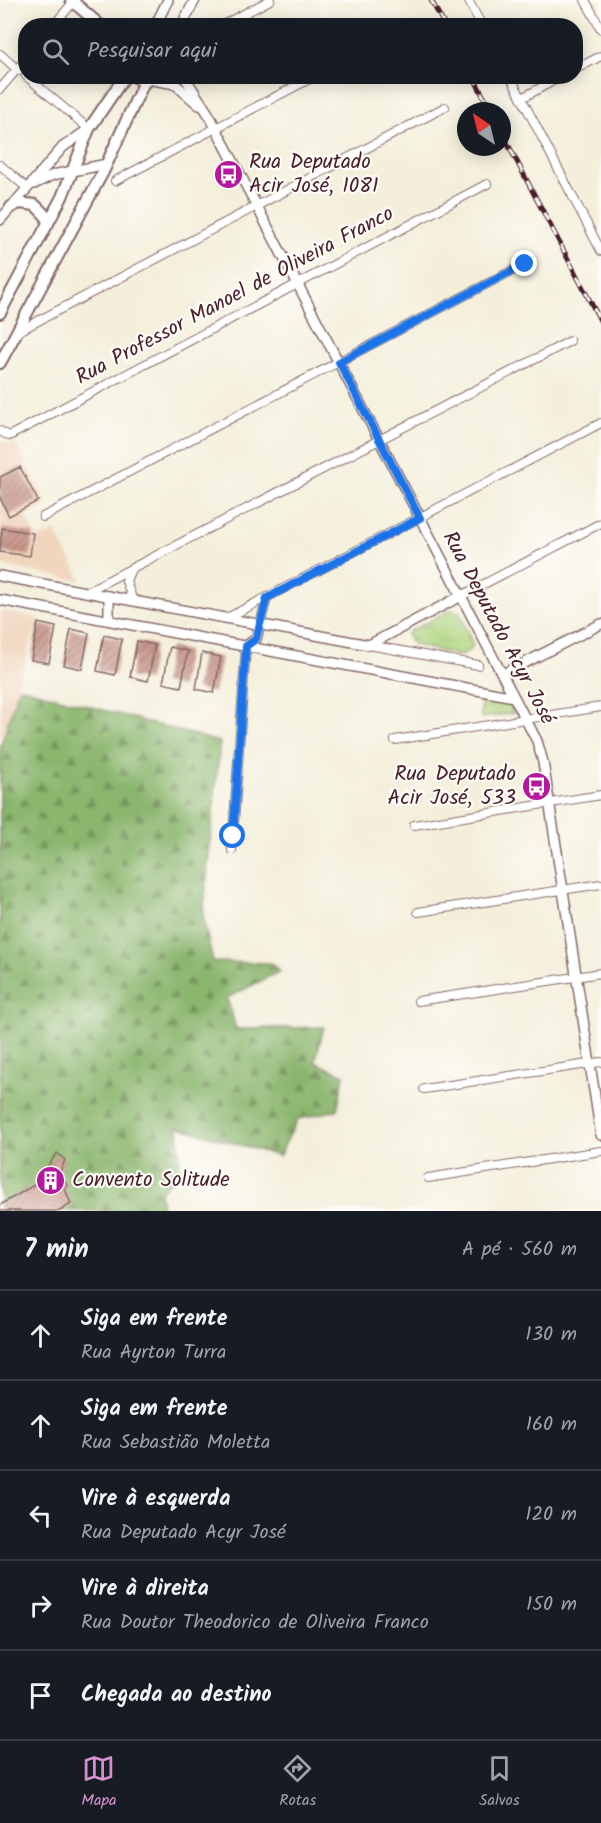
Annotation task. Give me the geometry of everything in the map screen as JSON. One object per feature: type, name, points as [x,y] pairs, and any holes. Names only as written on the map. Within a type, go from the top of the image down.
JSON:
[{"type":"main road","points":[[73,1],[91,18]]},
{"type":"main road","points":[[0,313],[48,224],[88,129],[119,84]]},
{"type":"main road","points":[[0,363],[107,164],[145,84]]},
{"type":"main road","points":[[11,207],[19,203],[35,205],[46,216],[48,224]]},
{"type":"street","points":[[159,18],[168,0]]},
{"type":"street","points":[[185,18],[195,0]]},
{"type":"street","points":[[236,18],[270,0]]},
{"type":"street","points":[[468,0],[478,18]]},
{"type":"street","points":[[585,0],[601,29]]},
{"type":"street","points":[[60,18],[73,1]]},
{"type":"street","points":[[0,54],[17,69],[0,89]]},
{"type":"street","points":[[583,65],[601,56]]},
{"type":"street","points":[[0,220],[63,147],[88,129],[35,84]]},
{"type":"street","name":"Rua Deputado Acyr José","points":[[174,84],[181,87],[209,115]]},
{"type":"street","name":"Rua Deputado Acyr José","points":[[189,84],[216,128],[541,751],[601,1135]]},
{"type":"street","points":[[115,181],[300,84]]},
{"type":"street","points":[[514,84],[601,250]]},
{"type":"street","points":[[522,98],[547,84]]},
{"type":"street","points":[[17,332],[445,107]]},
{"type":"street","points":[[27,188],[53,175],[107,164]]},
{"type":"street","points":[[0,165],[27,188]]},
{"type":"street","name":"Rua Professor Manoel de Oliveira Franco","points":[[0,431],[9,436],[487,184]]},
{"type":"street","points":[[43,517],[525,264]]},
{"type":"street","points":[[28,310],[41,319]]},
{"type":"street","points":[[86,592],[570,341]]},
{"type":"street","points":[[227,618],[601,423]]},
{"type":"street","points":[[369,645],[601,524]]},
{"type":"street","points":[[131,569],[126,581],[133,601]]},
{"type":"street","points":[[0,576],[478,665]]},
{"type":"street","points":[[109,620],[109,596],[113,579]]},
{"type":"street","points":[[246,646],[256,639],[267,598]]},
{"type":"street","points":[[0,600],[514,697]]},
{"type":"street","points":[[502,674],[601,624]]},
{"type":"street","points":[[232,850],[246,646]]},
{"type":"street","points":[[395,740],[601,707]]},
{"type":"street","points":[[414,825],[601,795]]},
{"type":"street","points":[[418,912],[601,884]]},
{"type":"street","points":[[418,1001],[601,973]]},
{"type":"street","points":[[424,1089],[601,1062]]},
{"type":"street","points":[[428,1178],[601,1151]]},
{"type":"shaded area","points":[[0,441],[9,444],[14,441],[47,504],[25,516],[37,539],[55,531],[82,581],[0,565]]},
{"type":"shaded area","points":[[0,610],[38,618],[0,748]]},
{"type":"green space","points":[[451,610],[459,612],[473,645],[470,650],[460,656],[412,644],[407,634],[410,631]]},
{"type":"green space","points":[[19,687],[220,742],[203,916],[213,962],[271,963],[280,971],[227,998],[236,1029],[324,1027],[315,1062],[344,1075],[337,1110],[298,1119],[279,1156],[178,1127],[180,1171],[160,1192],[162,1211],[0,1211],[0,748]]},
{"type":"green space","points":[[481,697],[508,701],[514,713],[481,718]]},
{"type":"building","points":[[20,467],[38,501],[9,516],[0,498],[0,477]]},
{"type":"building","points":[[2,528],[33,533],[30,556],[0,552]]},
{"type":"building","points":[[38,623],[56,627],[49,663],[31,660]]},
{"type":"building","points":[[71,629],[89,633],[82,669],[64,665]]},
{"type":"building","points":[[104,635],[122,639],[115,675],[97,671]]},
{"type":"building","points":[[137,641],[155,645],[148,681],[130,677]]},
{"type":"building","points":[[170,647],[188,651],[181,687],[163,683]]},
{"type":"building","points":[[202,653],[221,657],[214,693],[196,689]]},
{"type":"building","name":"Convento Solitude","points":[[57,1153],[65,1160],[59,1174],[68,1186],[65,1189],[71,1204],[60,1211],[0,1211],[0,1205],[34,1185]]},
{"type":"railway","points":[[431,0],[441,18]]},
{"type":"railway","points":[[477,84],[486,102]]},
{"type":"railway","points":[[511,150],[601,322]]},
{"type":"place","name":"Rua Deputado Acir José, 1081","points":[[228,174]]},
{"type":"place","name":"Rua Deputado Acir José, 533","points":[[537,786]]},
{"type":"place","name":"Convento Solitude","points":[[51,1180]]},
{"type":"route","points":[[233,836],[246,646],[256,639],[267,598],[420,518],[339,362],[525,264]]}]
